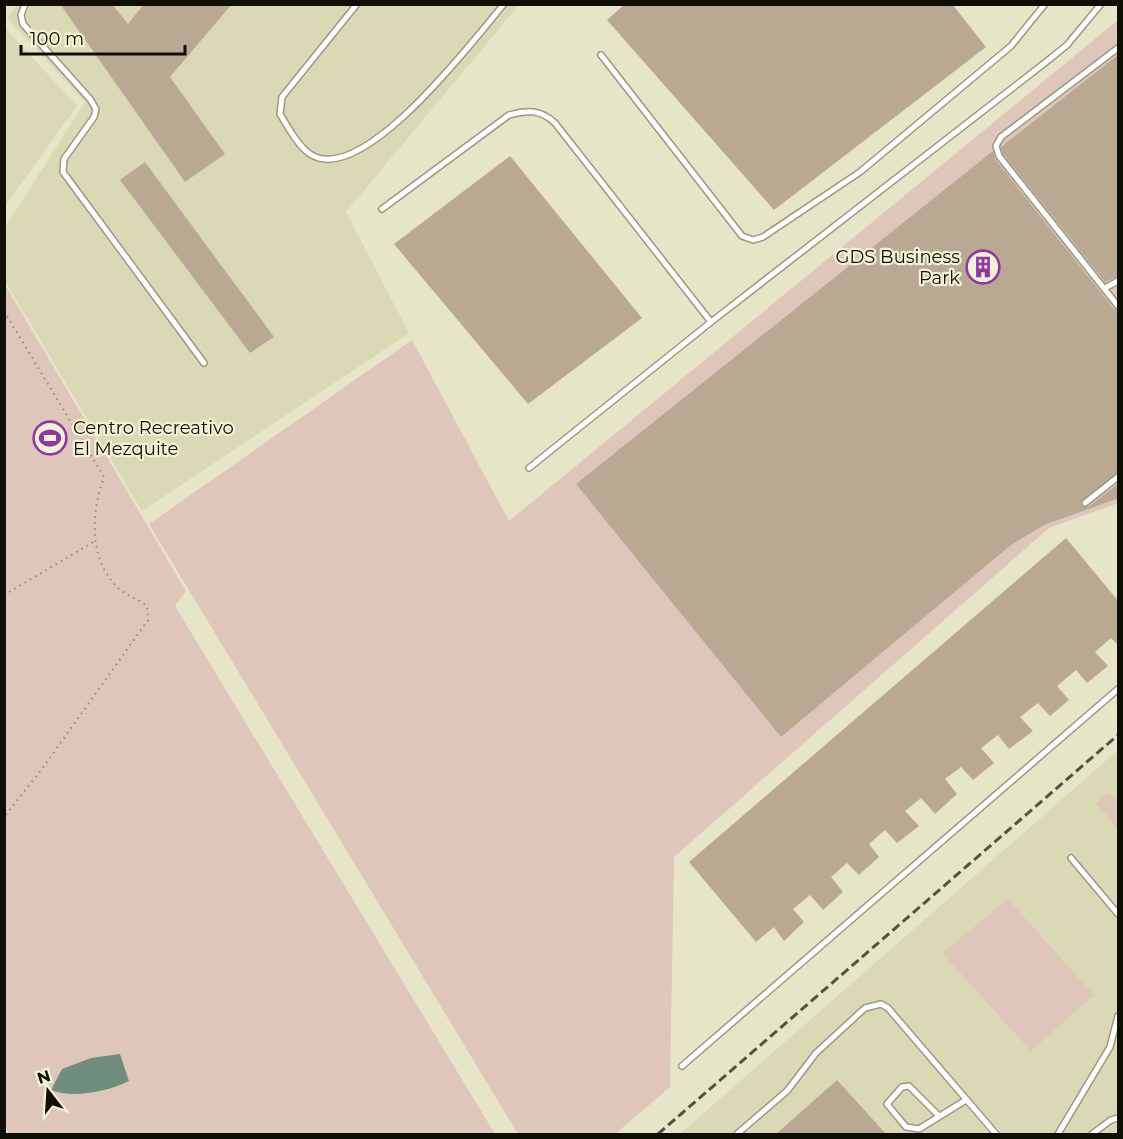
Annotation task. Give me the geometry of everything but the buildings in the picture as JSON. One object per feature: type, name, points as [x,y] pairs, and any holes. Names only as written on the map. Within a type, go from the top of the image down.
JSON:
[{"type":"lane","points":[[25,4],[21,15],[23,24],[90,99],[96,109],[94,117],[64,159],[63,172],[204,363]]},
{"type":"lane","points":[[357,4],[282,97],[280,114],[310,154],[319,158],[331,158],[357,150],[404,118],[504,4]]},
{"type":"lane","points":[[601,55],[741,236],[753,240],[763,237],[860,172],[1011,46],[1045,4]]},
{"type":"lane","points":[[529,468],[711,321],[1067,45],[1101,4]]},
{"type":"lane","points":[[1119,48],[1001,137],[996,146],[999,156],[1119,306]]},
{"type":"lane","points":[[382,209],[508,116],[523,111],[540,112],[555,123],[711,321]]},
{"type":"lane","points":[[1105,288],[1119,281]]},
{"type":"lane","points":[[1085,503],[1119,477]]},
{"type":"lane","points":[[682,1066],[1119,689]]},
{"type":"lane","points":[[1071,858],[1119,914]]},
{"type":"lane","points":[[737,1134],[787,1091],[816,1053],[873,1004],[888,1008],[996,1134]]},
{"type":"lane","points":[[1058,1134],[1110,1047],[1119,1016]]},
{"type":"lane","points":[[938,1115],[909,1086],[902,1087],[887,1104],[906,1127],[912,1130],[925,1126],[938,1115],[966,1100]]},
{"type":"lane","points":[[1092,1134],[1111,1120],[1119,1118]]},
{"type":"path","points":[[4,311],[104,477],[95,501],[95,541],[105,567],[117,587],[147,606],[148,620],[42,769],[4,817]]},
{"type":"path","points":[[4,595],[95,541]]},
{"type":"shaded area","points":[[17,5],[519,5],[346,212],[409,333],[142,511],[5,281],[4,229],[85,102],[7,18]]},
{"type":"shaded area","points":[[1118,20],[1118,503],[1049,528],[674,857],[670,1087],[615,1134],[518,1134],[149,524],[412,340],[509,521]]},
{"type":"shaded area","points":[[5,28],[77,106],[5,206]]},
{"type":"shaded area","points":[[5,285],[186,591],[175,606],[495,1134],[11,1134],[5,1129]]},
{"type":"shaded area","points":[[1118,750],[1118,1112],[1116,1134],[680,1134]]},
{"type":"shaded area","points":[[1109,793],[1118,803],[1118,829],[1096,803]]},
{"type":"shaded area","points":[[1008,899],[1094,995],[1031,1051],[942,953]]},
{"type":"shaded area","points":[[120,1054],[129,1081],[91,1093],[70,1094],[51,1090],[62,1069],[91,1058]]},
{"type":"railway","points":[[658,1134],[1118,735]]},
{"type":"place","name":"GDS Business Park","points":[[983,267]]},
{"type":"place","name":"Centro Recreativo El Mezquite","points":[[50,438]]}]
